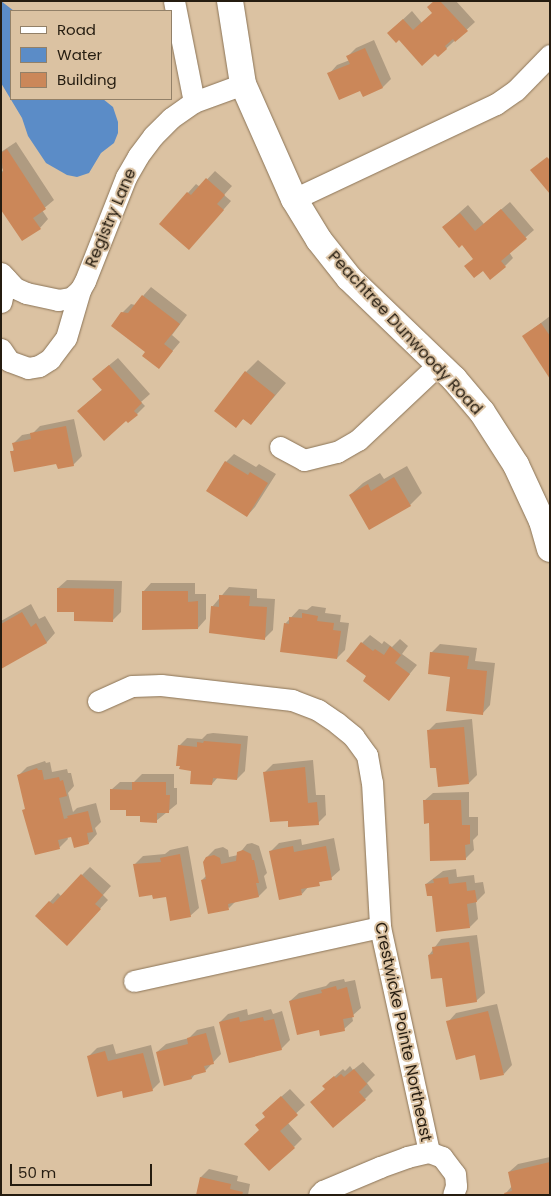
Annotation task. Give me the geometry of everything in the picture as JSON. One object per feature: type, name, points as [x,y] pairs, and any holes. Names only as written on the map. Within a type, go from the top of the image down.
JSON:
[{"type":"main road","name":"Peachtree Dunwoody Road","points":[[230,1],[243,84],[294,199],[319,240],[349,278],[438,365],[482,412],[546,517],[550,549]]},
{"type":"street","points":[[174,1],[194,102]]},
{"type":"street","points":[[294,199],[496,104],[523,84],[550,55]]},
{"type":"street","name":"Registry Lane","points":[[1,349],[9,361],[28,368],[39,366],[50,359],[66,338],[80,290],[116,199],[138,156],[171,118],[194,102],[243,84]]},
{"type":"street","points":[[4,276],[15,288],[48,299],[70,298],[80,290]]},
{"type":"street","points":[[1,302],[4,276]]},
{"type":"street","points":[[280,447],[304,460],[337,452],[358,440],[438,365]]},
{"type":"street","name":"Crestwicke Pointe Northeast","points":[[98,701],[132,686],[180,686],[292,700],[318,710],[337,723],[353,736],[367,754],[372,782],[380,927],[428,1152]]},
{"type":"street","points":[[134,981],[380,927]]},
{"type":"street","name":"Crestwicke Pointe Northeast","points":[[319,1195],[323,1191],[380,1167],[428,1152],[442,1157],[455,1174],[456,1186],[453,1195]]},
{"type":"water","points":[[1,1],[13,10],[10,10],[10,98],[1,83]]},
{"type":"water","points":[[11,100],[104,100],[113,107],[118,122],[118,133],[114,143],[101,153],[89,173],[77,177],[67,175],[46,163],[28,136],[22,118]]},
{"type":"building","points":[[434,1],[440,1],[468,31],[455,42],[453,39],[445,46],[447,49],[438,57],[435,54],[422,66],[399,40],[396,43],[387,33],[403,19],[413,30],[432,13],[427,7]]},
{"type":"building","points":[[365,48],[383,88],[363,97],[360,91],[339,100],[327,73],[350,64],[346,56]]},
{"type":"building","points":[[7,149],[46,209],[33,218],[41,229],[22,241],[1,210],[1,173],[3,172],[1,153]]},
{"type":"building","points":[[547,157],[550,160],[550,194],[530,170]]},
{"type":"building","points":[[206,178],[225,195],[217,204],[224,210],[189,250],[159,224],[187,192],[191,195]]},
{"type":"building","points":[[501,209],[527,239],[501,261],[506,267],[490,280],[483,271],[474,278],[464,266],[473,259],[462,245],[459,248],[442,227],[460,213],[475,231]]},
{"type":"building","points":[[142,295],[180,324],[164,344],[173,351],[159,369],[142,356],[145,352],[111,326],[121,312],[128,313]]},
{"type":"building","points":[[541,323],[550,336],[550,379],[522,336]]},
{"type":"building","points":[[109,365],[142,403],[134,411],[138,415],[128,423],[126,421],[104,441],[77,411],[102,390],[92,379]]},
{"type":"building","points":[[245,371],[275,395],[251,425],[243,419],[236,428],[214,411]]},
{"type":"building","points":[[66,426],[74,466],[58,469],[56,464],[14,472],[10,451],[14,451],[12,443],[31,439],[30,433]]},
{"type":"building","points":[[225,461],[248,475],[250,472],[268,483],[247,517],[206,491]]},
{"type":"building","points":[[394,477],[411,506],[369,530],[349,495],[368,484],[371,491]]},
{"type":"building","points":[[57,588],[114,589],[113,622],[74,621],[74,612],[57,612]]},
{"type":"building","points":[[142,591],[188,591],[188,602],[198,601],[198,629],[142,630]]},
{"type":"building","points":[[219,595],[250,596],[249,606],[267,607],[265,640],[209,633],[211,606],[219,607]]},
{"type":"building","points":[[22,612],[31,627],[36,623],[47,643],[1,669],[1,624]]},
{"type":"building","points":[[302,613],[318,616],[317,621],[334,623],[333,630],[341,631],[337,659],[280,652],[284,623],[289,624],[289,617],[302,618]]},
{"type":"building","points":[[361,642],[373,651],[375,649],[384,655],[390,646],[401,655],[395,663],[410,674],[389,701],[363,681],[366,676],[346,661]]},
{"type":"building","points":[[430,652],[469,656],[467,669],[487,671],[483,715],[446,711],[450,677],[428,674]]},
{"type":"building","points":[[464,727],[469,784],[438,787],[436,768],[430,768],[427,730]]},
{"type":"building","points":[[204,741],[241,744],[237,780],[213,778],[212,785],[190,784],[191,771],[179,769],[180,766],[176,766],[178,745],[197,747],[197,742],[203,743]]},
{"type":"building","points":[[305,767],[308,803],[317,802],[319,825],[288,827],[288,821],[270,822],[263,772]]},
{"type":"building","points":[[37,768],[42,770],[44,780],[59,777],[60,781],[63,780],[67,796],[59,798],[64,819],[68,818],[67,816],[88,811],[93,832],[87,833],[89,844],[74,848],[71,837],[58,840],[60,849],[35,855],[22,810],[25,809],[17,775]]},
{"type":"building","points":[[132,782],[166,782],[166,795],[170,795],[169,813],[157,813],[157,823],[140,822],[140,816],[126,816],[126,810],[110,810],[110,789],[132,790]]},
{"type":"building","points":[[423,800],[461,800],[462,825],[470,825],[470,844],[465,845],[466,860],[430,861],[429,823],[424,824]]},
{"type":"building","points":[[293,846],[294,852],[326,846],[332,880],[319,882],[320,886],[301,889],[302,895],[279,900],[269,851]]},
{"type":"building","points":[[243,850],[251,854],[252,860],[254,860],[259,883],[256,883],[259,897],[228,904],[229,910],[208,914],[201,880],[206,879],[203,862],[206,857],[214,855],[220,858],[221,864],[236,861],[237,852]]},
{"type":"building","points":[[180,854],[191,917],[170,921],[166,897],[153,899],[152,895],[139,897],[133,864],[161,862],[160,858]]},
{"type":"building","points":[[81,874],[103,895],[95,904],[101,909],[67,946],[35,916],[49,901],[53,904]]},
{"type":"building","points":[[448,877],[449,884],[466,882],[467,891],[475,890],[477,902],[467,904],[470,928],[436,932],[432,896],[427,896],[425,884],[434,883],[433,879]]},
{"type":"building","points":[[469,942],[477,1002],[446,1007],[442,978],[431,979],[428,955],[433,954],[432,947]]},
{"type":"building","points":[[336,986],[337,990],[347,987],[354,1017],[343,1019],[345,1031],[320,1036],[319,1030],[297,1035],[289,1001],[322,993],[321,990]]},
{"type":"building","points":[[488,1011],[504,1075],[480,1080],[475,1055],[456,1060],[446,1021]]},
{"type":"building","points":[[239,1017],[240,1022],[263,1017],[264,1021],[274,1019],[282,1050],[229,1063],[219,1022]]},
{"type":"building","points":[[206,1033],[214,1064],[204,1066],[206,1072],[191,1076],[192,1079],[164,1086],[156,1052],[188,1044],[187,1038]]},
{"type":"building","points":[[105,1051],[108,1061],[143,1053],[153,1091],[123,1098],[122,1091],[97,1097],[87,1056]]},
{"type":"building","points":[[354,1069],[367,1084],[359,1092],[366,1100],[333,1128],[310,1102],[325,1089],[322,1086],[334,1076],[336,1078],[341,1074],[344,1077]]},
{"type":"building","points":[[281,1096],[298,1115],[280,1131],[295,1148],[269,1171],[244,1144],[259,1130],[255,1125],[265,1117],[262,1113]]},
{"type":"building","points":[[550,1162],[550,1195],[505,1195],[504,1193],[512,1191],[508,1172]]},
{"type":"building","points":[[200,1177],[231,1184],[230,1189],[243,1192],[242,1195],[196,1195]]}]
